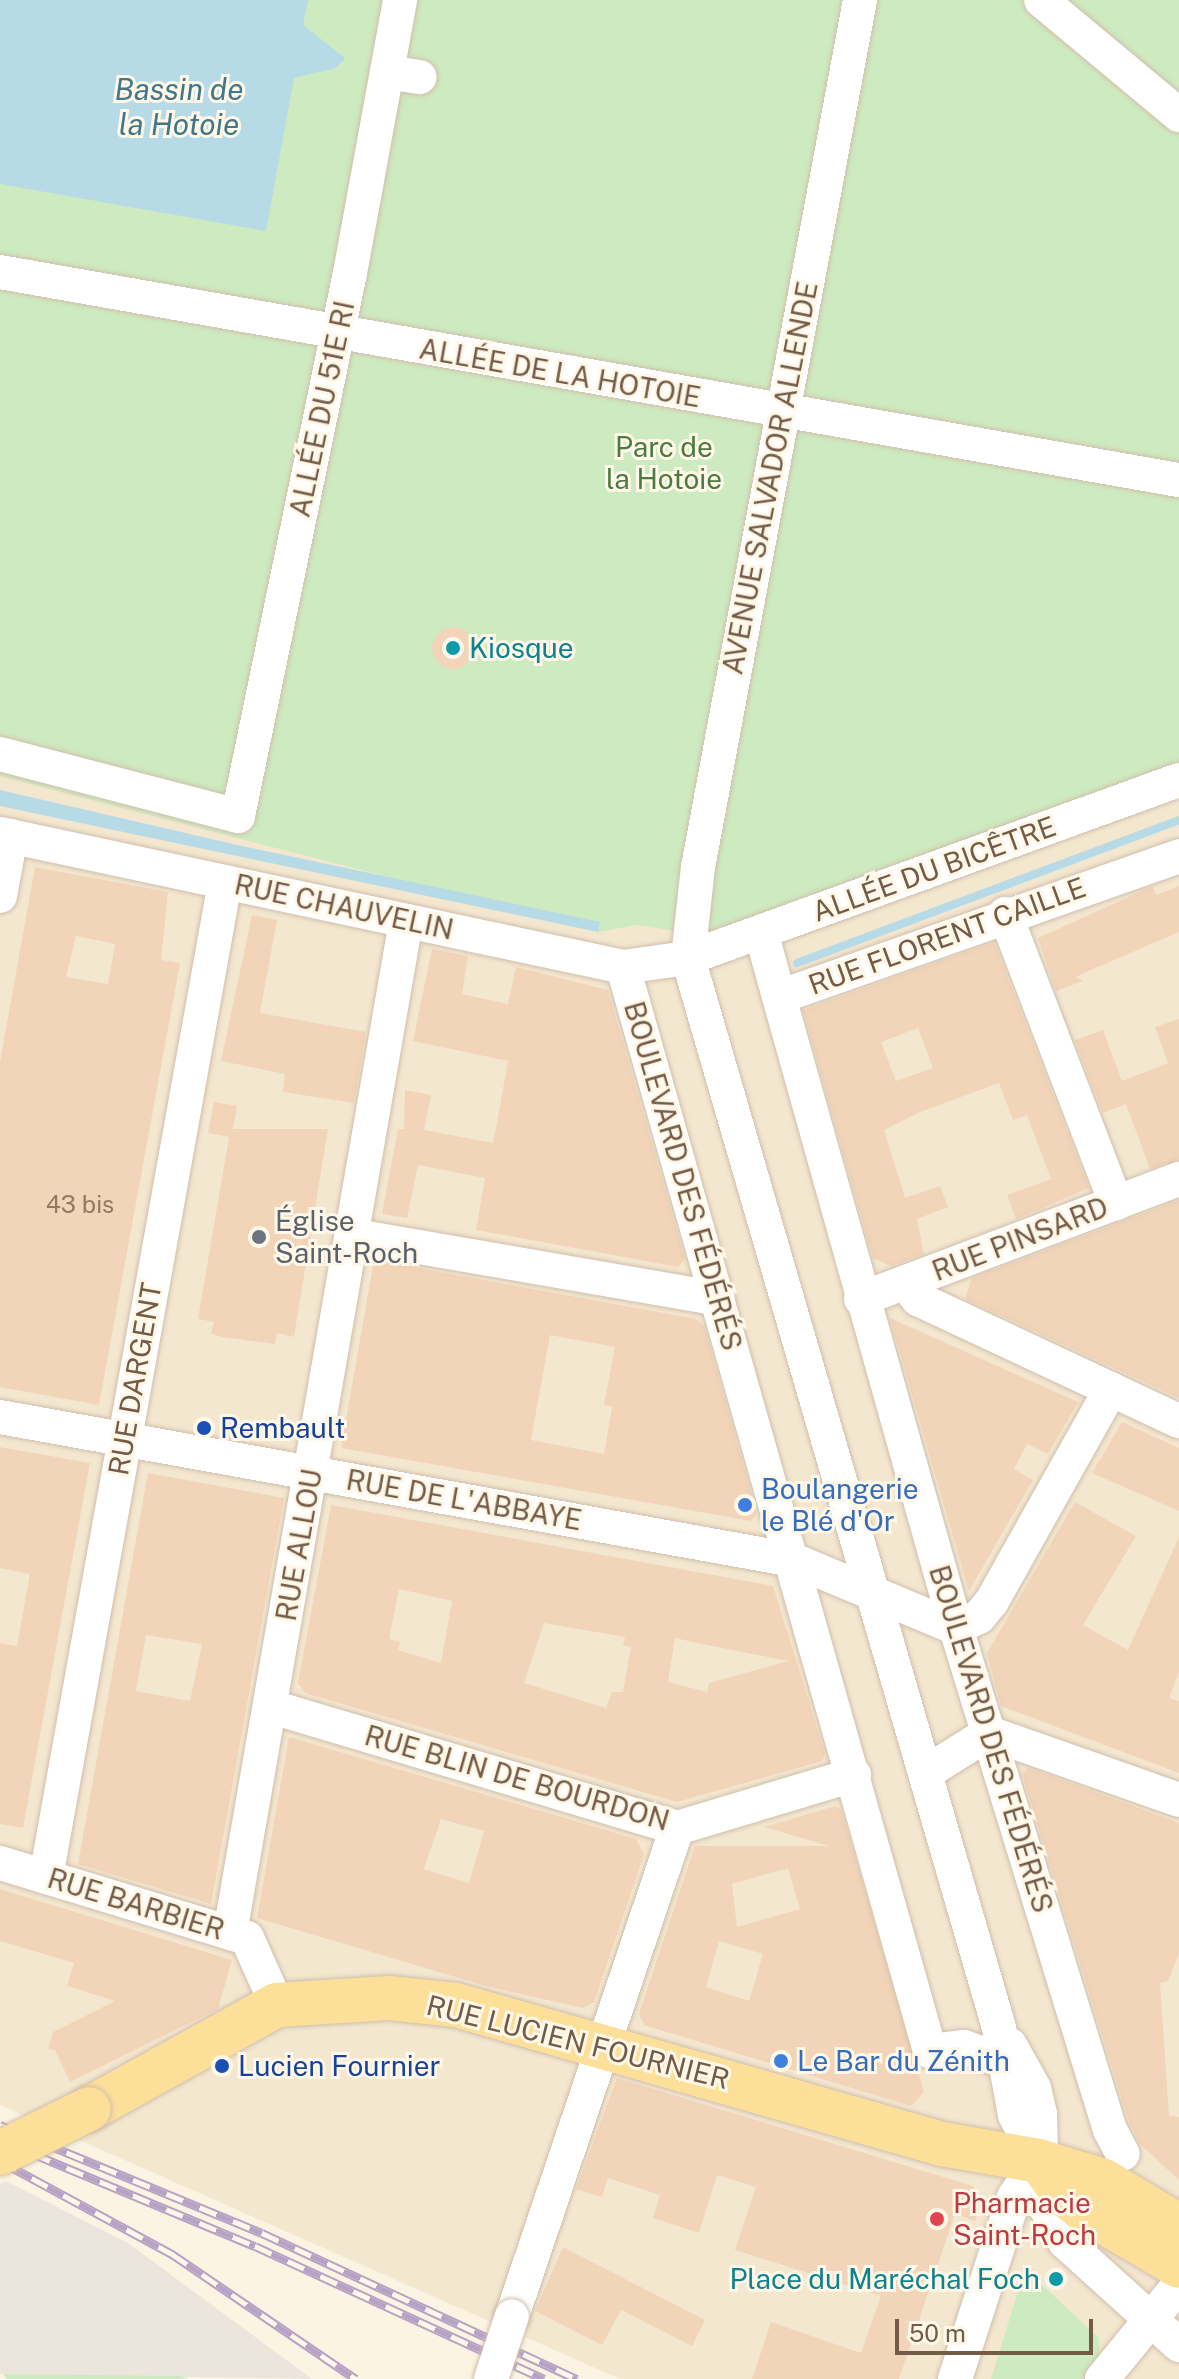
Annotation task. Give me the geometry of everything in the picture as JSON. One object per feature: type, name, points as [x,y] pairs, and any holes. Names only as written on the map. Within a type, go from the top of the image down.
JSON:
[{"type":"main road","name":"RUE LUCIEN FOURNIER","points":[[0,2153],[89,2109],[277,2005],[389,1998],[456,2005],[605,2043],[942,2144],[1039,2161],[1104,2181],[1179,2226]]},
{"type":"main road","points":[[1039,2161],[1063,2193],[1084,2210],[1179,2266]]},
{"type":"street","name":"ALLÉE DU 51E RI","points":[[0,754],[238,816],[338,334],[403,75],[400,0]]},
{"type":"street","name":"AVENUE SALVADOR ALLENDE","points":[[688,958],[696,880],[860,0]]},
{"type":"street","points":[[1041,0],[1179,115]]},
{"type":"street","name":"ALLÉE DE LA HOTOIE","points":[[0,272],[1179,480]]},
{"type":"street","name":"ALLÉE DU BICÊTRE","points":[[688,958],[1179,780]]},
{"type":"street","points":[[0,896],[5,835]]},
{"type":"street","name":"RUE CHAUVELIN","points":[[5,835],[623,967],[688,958]]},
{"type":"street","name":"RUE FLORENT CAILLE","points":[[761,932],[779,997],[1005,914],[1179,856]]},
{"type":"street","name":"RUE DARGENT","points":[[46,1877],[225,882]]},
{"type":"street","points":[[1005,914],[1116,1203]]},
{"type":"street","name":"RUE ALLOU","points":[[230,1933],[355,1236],[406,921]]},
{"type":"street","points":[[688,958],[927,1772],[1001,2044],[1034,2088],[1042,2201],[1065,2242],[1179,2345]]},
{"type":"street","name":"BOULEVARD DES FÉDÉRÉS","points":[[623,967],[930,2051],[1001,2044]]},
{"type":"street","name":"BOULEVARD DES FÉDÉRÉS","points":[[779,997],[861,1299],[956,1628],[1110,2130],[1123,2154]]},
{"type":"street","name":"RUE PINSARD","points":[[861,1299],[1179,1179]]},
{"type":"street","points":[[355,1236],[718,1299]]},
{"type":"street","points":[[905,1283],[918,1299],[1179,1421]]},
{"type":"street","points":[[956,1628],[979,1617],[992,1601],[1111,1389]]},
{"type":"street","name":"RUE DE L'ABBAYE","points":[[0,1417],[793,1560],[956,1628]]},
{"type":"street","name":"RUE BLIN DE BOURDON","points":[[272,1707],[677,1828],[854,1775]]},
{"type":"street","points":[[927,1772],[989,1733],[1179,1800]]},
{"type":"street","points":[[491,2379],[677,1828]]},
{"type":"street","name":"RUE BARBIER","points":[[0,1863],[247,1938],[277,2005]]},
{"type":"street","points":[[955,2379],[1011,2208],[1039,2161]]},
{"type":"street","points":[[1102,2379],[1179,2285]]},
{"type":"shaded area","points":[[0,0],[1179,0],[1179,2379],[620,2379],[0,2105]]},
{"type":"shaded area","points":[[6,2181],[128,2243],[312,2379],[0,2374],[0,2184]]},
{"type":"green space","name":"Parc de la Hotoie","points":[[0,0],[1179,0],[1179,771],[719,937],[636,925],[599,932],[0,776]]},
{"type":"green space","points":[[1025,2269],[1099,2338],[1099,2355],[1082,2379],[991,2379]]},
{"type":"green space","points":[[3,2374],[180,2376],[189,2379],[7,2379]]},
{"type":"water","name":"Bassin de la Hotoie","points":[[0,0],[308,0],[303,25],[345,58],[336,68],[294,78],[266,231],[0,184]]},
{"type":"water","points":[[0,790],[233,844],[600,922],[598,932],[0,806]]},
{"type":"building","name":"Kiosque","points":[[453,627],[468,633],[474,648],[468,663],[453,669],[438,663],[432,648],[438,633]]},
{"type":"building","points":[[35,867],[168,892],[161,960],[180,963],[99,1405],[0,1387],[0,1062]],"holes":[[[76,936],[115,944],[108,984],[66,977]]]},
{"type":"building","points":[[1153,886],[1156,895],[1179,886],[1179,932],[1084,973],[1076,977],[1083,981],[1056,991],[1038,938]]},
{"type":"building","points":[[252,915],[277,920],[260,1013],[366,1032],[354,1103],[283,1092],[285,1074],[221,1061]]},
{"type":"building","points":[[994,942],[1089,1188],[1016,1219],[1007,1195],[1051,1179],[1027,1115],[1013,1120],[999,1083],[920,1112],[884,1130],[905,1198],[940,1186],[948,1207],[917,1219],[924,1254],[891,1266],[873,1258],[803,1010]],"holes":[[[918,1028],[933,1068],[896,1081],[881,1042]]]},
{"type":"building","points":[[432,949],[468,956],[462,994],[508,1004],[516,967],[608,990],[685,1259],[678,1267],[476,1230],[485,1178],[418,1165],[407,1218],[382,1214],[398,1129],[404,1129],[405,1090],[431,1095],[424,1130],[493,1143],[497,1123],[508,1061],[413,1041]]},
{"type":"building","points":[[1179,1019],[1179,1159],[1150,1169],[1126,1104],[1103,1113],[1075,1040],[1103,1030],[1122,1081],[1168,1063],[1155,1027]]},
{"type":"building","name":"Église Saint-Roch","points":[[214,1102],[237,1106],[233,1129],[328,1129],[294,1337],[277,1333],[275,1344],[221,1337],[211,1333],[214,1322],[198,1319],[229,1137],[208,1133]]},
{"type":"building","points":[[1179,1200],[1179,1398],[965,1299],[972,1278]]},
{"type":"building","points":[[374,1260],[696,1319],[704,1326],[757,1513],[751,1521],[341,1448]],"holes":[[[550,1335],[615,1347],[604,1405],[612,1407],[604,1454],[531,1440]]]},
{"type":"building","points":[[890,1318],[1078,1402],[1048,1454],[1027,1444],[1014,1469],[1033,1480],[969,1591]]},
{"type":"building","points":[[1122,1422],[1179,1448],[1179,1511],[1092,1473]]},
{"type":"building","points":[[0,1447],[90,1463],[23,1828],[0,1824],[0,1643],[17,1646],[30,1574],[0,1568]]},
{"type":"building","points":[[148,1473],[284,1498],[211,1904],[78,1864]],"holes":[[[146,1635],[202,1644],[190,1701],[136,1691]]]},
{"type":"building","points":[[1075,1502],[1136,1536],[1083,1625],[1128,1650],[1179,1537],[1179,1672],[1169,1698],[1179,1701],[1179,1773],[1001,1706],[987,1653]]},
{"type":"building","points":[[331,1505],[773,1586],[825,1754],[822,1761],[677,1802],[305,1693],[298,1683]],"holes":[[[399,1589],[452,1601],[441,1663],[398,1650],[400,1642],[389,1639]],[[544,1623],[625,1637],[623,1645],[631,1647],[623,1692],[612,1692],[606,1708],[524,1683]],[[675,1638],[788,1661],[709,1683],[707,1692],[668,1682]]]},
{"type":"building","points":[[289,1737],[636,1839],[644,1854],[594,2002],[583,2008],[486,1986],[257,1918]],"holes":[[[441,1819],[484,1831],[469,1883],[424,1869]]]},
{"type":"building","points":[[1029,1768],[1179,1823],[1179,1953],[1168,1981],[1160,1983],[1169,2116],[1179,2117],[1179,2180],[1141,2145],[1129,2122],[1022,1774]]},
{"type":"building","points":[[835,1806],[841,1809],[924,2092],[911,2106],[644,2025],[639,2014],[695,1846],[829,1846],[764,1827]],"holes":[[[788,1868],[800,1909],[737,1927],[732,1884]],[[719,1941],[763,1954],[749,2001],[706,1987]]]},
{"type":"building","points":[[0,1889],[232,1960],[218,2009],[70,2082],[55,2050],[48,2049],[53,2032],[115,2001],[67,1986],[74,1963],[0,1941]]},
{"type":"building","points":[[617,2078],[973,2186],[980,2205],[975,2221],[955,2214],[899,2379],[752,2379],[771,2322],[861,2353],[881,2296],[735,2250],[756,2187],[717,2175],[699,2233],[653,2218],[660,2195],[608,2178],[602,2197],[576,2189]]},
{"type":"building","points":[[563,2247],[705,2320],[692,2346],[621,2310],[602,2345],[535,2311]]},
{"type":"waterway","points":[[797,963],[1179,820]]},
{"type":"railway","points":[[0,2125],[262,2233],[577,2379]]},
{"type":"railway","points":[[0,2140],[255,2246],[544,2379]]},
{"type":"railway","points":[[0,2161],[172,2254],[356,2379]]},
{"type":"place","name":"Kiosque","points":[[453,648]]},
{"type":"place","name":"Église Saint-Roch","points":[[259,1237]]},
{"type":"place","name":"Rembault","points":[[204,1428]]},
{"type":"place","name":"Boulangerie le Blé d'Or","points":[[745,1505]]},
{"type":"place","name":"Le Bar du Zénith","points":[[781,2061]]},
{"type":"place","name":"Lucien Fournier","points":[[222,2066]]},
{"type":"place","name":"Pharmacie Saint-Roch","points":[[937,2219]]},
{"type":"place","name":"Place du Maréchal Foch","points":[[1056,2279]]}]
